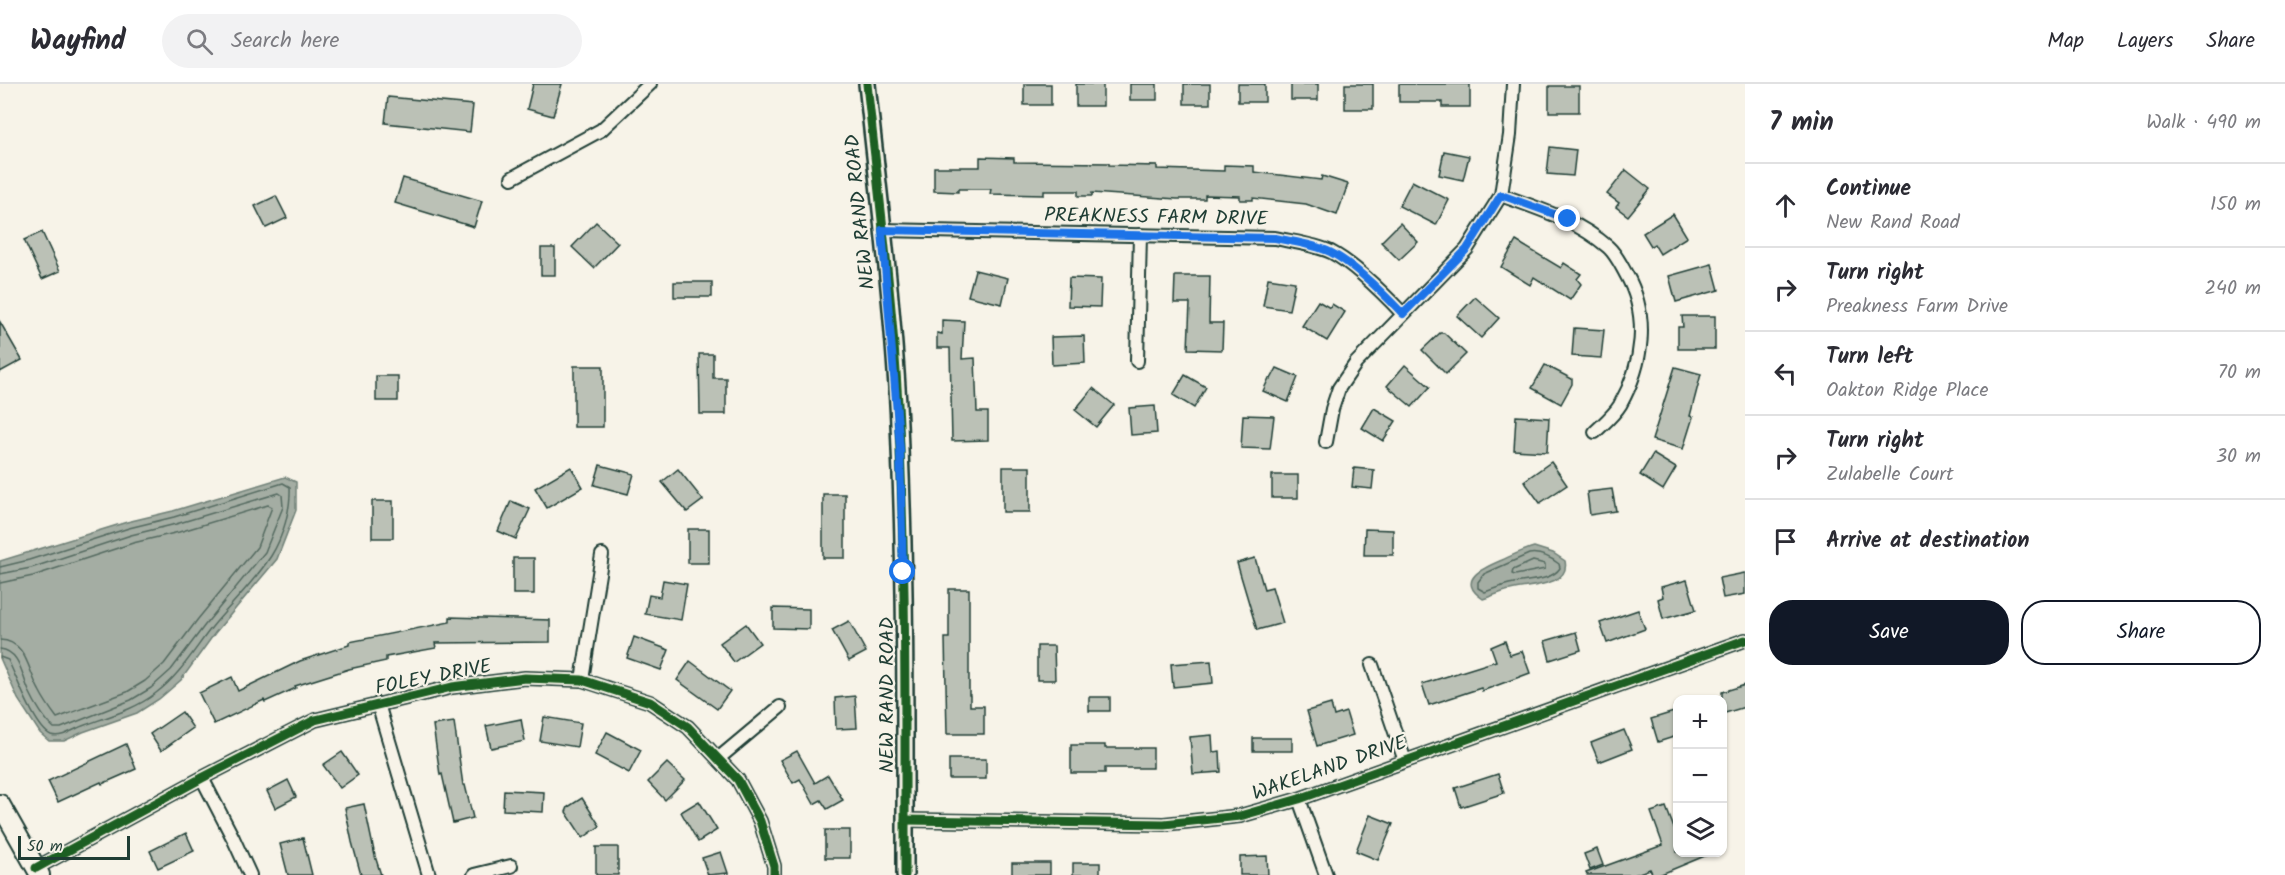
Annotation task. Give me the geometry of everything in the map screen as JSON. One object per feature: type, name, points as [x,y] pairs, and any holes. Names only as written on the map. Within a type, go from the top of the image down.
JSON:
[{"type":"main road","points":[[0,804],[38,871]]},
{"type":"street","points":[[512,178],[601,130],[650,84]]},
{"type":"street","name":"NEW RAND ROAD","points":[[867,84],[900,449],[904,612],[904,875]]},
{"type":"street","points":[[1326,442],[1332,409],[1339,388],[1356,363],[1467,249],[1501,195],[1510,135],[1513,84]]},
{"type":"street","points":[[1501,195],[1568,219],[1592,234],[1611,249],[1638,298],[1643,325],[1637,367],[1619,407],[1595,432]]},
{"type":"street","name":"PREAKNESS FARM DRIVE","points":[[882,230],[1275,238],[1306,244],[1331,253],[1359,273],[1403,314]]},
{"type":"street","points":[[1137,361],[1140,235]]},
{"type":"street","points":[[582,680],[602,555]]},
{"type":"street","name":"WAKELAND DRIVE","points":[[905,820],[1164,824],[1240,816],[1299,799],[1745,640]]},
{"type":"street","points":[[1372,665],[1405,761]]},
{"type":"street","name":"FOLEY DRIVE","points":[[38,871],[202,778],[315,720],[452,687],[525,678],[582,680],[650,702],[688,727],[738,780],[760,820],[774,866],[774,875]]},
{"type":"street","points":[[378,704],[429,875]]},
{"type":"street","points":[[719,758],[780,707]]},
{"type":"street","points":[[202,778],[250,875]]},
{"type":"street","points":[[1299,799],[1326,875]]},
{"type":"street","points":[[474,875],[511,866]]},
{"type":"water","points":[[285,477],[296,482],[296,510],[277,559],[215,633],[181,680],[159,699],[137,713],[64,741],[49,741],[40,733],[18,699],[0,658],[0,561]]},
{"type":"water","points":[[1534,547],[1553,553],[1565,561],[1565,570],[1561,576],[1546,583],[1510,590],[1483,599],[1475,592],[1471,586],[1472,580],[1480,571]]},
{"type":"building","points":[[533,84],[562,84],[553,116],[527,109]]},
{"type":"building","points":[[1024,84],[1051,84],[1051,105],[1024,105]]},
{"type":"building","points":[[1076,84],[1103,84],[1103,106],[1076,106]]},
{"type":"building","points":[[1130,84],[1157,84],[1157,100],[1130,100]]},
{"type":"building","points":[[1184,84],[1210,84],[1210,104],[1184,104]]},
{"type":"building","points":[[1238,84],[1265,84],[1265,102],[1238,102]]},
{"type":"building","points":[[1291,84],[1318,84],[1318,100],[1291,100]]},
{"type":"building","points":[[1345,84],[1373,84],[1373,109],[1345,109]]},
{"type":"building","points":[[1399,84],[1470,84],[1470,107],[1442,107],[1442,102],[1399,102]]},
{"type":"building","points":[[1549,86],[1579,86],[1579,112],[1549,112]]},
{"type":"building","points":[[388,97],[473,105],[470,132],[385,123]]},
{"type":"building","points":[[1550,147],[1576,150],[1573,176],[1547,174]]},
{"type":"building","points":[[1444,151],[1469,156],[1463,180],[1439,175]]},
{"type":"building","points":[[980,157],[1014,158],[1014,162],[1157,166],[1157,169],[1224,171],[1224,165],[1254,166],[1254,172],[1321,180],[1322,176],[1348,184],[1337,215],[1306,204],[1253,198],[1253,200],[1240,200],[1240,196],[1205,195],[1205,199],[1177,199],[1092,193],[1092,196],[1078,196],[1078,191],[1044,191],[1044,195],[990,194],[991,189],[958,189],[958,192],[934,191],[934,167],[980,167]]},
{"type":"building","points":[[1626,170],[1650,189],[1628,216],[1616,207],[1619,203],[1607,194]]},
{"type":"building","points":[[403,178],[482,201],[474,227],[395,203]]},
{"type":"building","points":[[1412,181],[1449,200],[1436,225],[1399,206]]},
{"type":"building","points":[[276,196],[287,218],[266,228],[255,206]]},
{"type":"building","points":[[1673,214],[1687,237],[1660,254],[1654,244],[1651,246],[1643,233]]},
{"type":"building","points":[[596,222],[618,243],[594,268],[572,247]]},
{"type":"building","points":[[1400,223],[1418,242],[1399,260],[1381,242]]},
{"type":"building","points":[[42,232],[60,271],[42,279],[24,240]]},
{"type":"building","points":[[1516,241],[1561,268],[1564,263],[1581,274],[1577,279],[1581,284],[1570,300],[1534,277],[1530,285],[1501,267]]},
{"type":"building","points":[[541,248],[555,248],[555,275],[541,275]]},
{"type":"building","points":[[1712,264],[1719,290],[1676,302],[1669,276]]},
{"type":"building","points":[[975,270],[1008,278],[1002,304],[968,296]]},
{"type":"building","points":[[1175,276],[1210,276],[1209,323],[1223,323],[1222,350],[1188,349],[1190,303],[1174,303]]},
{"type":"building","points":[[1069,278],[1101,279],[1100,307],[1068,306]]},
{"type":"building","points":[[1268,278],[1295,282],[1289,310],[1263,306]]},
{"type":"building","points":[[674,282],[712,282],[712,297],[674,297]]},
{"type":"building","points":[[1475,297],[1499,318],[1481,338],[1457,316]]},
{"type":"building","points":[[1318,301],[1330,308],[1332,304],[1345,312],[1327,341],[1302,326]]},
{"type":"building","points":[[1682,316],[1715,316],[1715,349],[1678,349],[1678,327],[1683,327]]},
{"type":"building","points":[[942,320],[964,321],[962,359],[975,358],[977,412],[988,412],[988,440],[952,441],[950,348],[937,348],[937,333],[942,334]]},
{"type":"building","points":[[0,322],[22,360],[0,372]]},
{"type":"building","points":[[1574,328],[1604,330],[1601,358],[1572,356]]},
{"type":"building","points":[[1440,333],[1444,333],[1466,354],[1446,374],[1422,350]]},
{"type":"building","points":[[1084,336],[1085,363],[1052,365],[1051,337]]},
{"type":"building","points":[[699,354],[713,354],[713,378],[726,378],[726,414],[700,414]]},
{"type":"building","points":[[1405,365],[1430,387],[1412,407],[1387,386]]},
{"type":"building","points":[[1545,365],[1572,379],[1572,384],[1561,404],[1532,388]]},
{"type":"building","points":[[574,366],[603,366],[603,427],[574,427]]},
{"type":"building","points":[[1675,367],[1701,374],[1690,416],[1693,417],[1683,449],[1652,440]]},
{"type":"building","points":[[1277,368],[1298,377],[1288,402],[1263,391]]},
{"type":"building","points":[[1185,375],[1206,387],[1194,408],[1173,395]]},
{"type":"building","points":[[376,376],[398,376],[398,401],[376,401]]},
{"type":"building","points":[[1093,388],[1114,405],[1096,427],[1075,410]]},
{"type":"building","points":[[1155,406],[1157,433],[1131,435],[1129,408]]},
{"type":"building","points":[[1374,408],[1396,421],[1383,441],[1362,428]]},
{"type":"building","points":[[1243,415],[1274,416],[1270,449],[1241,448]]},
{"type":"building","points":[[1516,416],[1549,418],[1547,452],[1514,450]]},
{"type":"building","points":[[1653,454],[1676,468],[1663,490],[1640,475]]},
{"type":"building","points":[[1551,462],[1567,485],[1540,503],[1524,481]]},
{"type":"building","points":[[600,465],[634,474],[628,494],[594,485]]},
{"type":"building","points":[[571,467],[583,487],[547,508],[535,488]]},
{"type":"building","points":[[1003,467],[1030,467],[1030,512],[1003,512]]},
{"type":"building","points":[[1354,468],[1374,470],[1372,489],[1352,487]]},
{"type":"building","points":[[678,469],[703,500],[687,512],[662,482]]},
{"type":"building","points":[[1272,475],[1298,475],[1298,498],[1272,498]]},
{"type":"building","points":[[1612,489],[1616,511],[1590,515],[1587,492]]},
{"type":"building","points":[[823,494],[845,494],[845,558],[823,558]]},
{"type":"building","points":[[372,501],[393,501],[393,538],[372,538]]},
{"type":"building","points":[[511,501],[530,509],[516,539],[498,531]]},
{"type":"building","points":[[688,529],[709,529],[709,563],[688,563]]},
{"type":"building","points":[[1365,529],[1393,530],[1393,555],[1364,555]]},
{"type":"building","points":[[513,558],[534,558],[534,594],[513,594]]},
{"type":"building","points":[[1255,558],[1264,589],[1272,587],[1283,623],[1257,630],[1237,563]]},
{"type":"building","points":[[1745,573],[1745,594],[1723,598],[1719,578]]},
{"type":"building","points":[[663,580],[687,584],[681,620],[645,614],[649,595],[660,597]]},
{"type":"building","points":[[1687,580],[1696,610],[1663,619],[1658,599],[1663,597],[1661,587]]},
{"type":"building","points":[[949,589],[969,589],[970,706],[984,706],[984,734],[947,734],[945,638],[949,638]]},
{"type":"building","points":[[773,608],[809,609],[809,629],[773,628]]},
{"type":"building","points":[[1638,610],[1645,629],[1607,643],[1600,623]]},
{"type":"building","points":[[450,617],[550,620],[550,642],[435,643],[436,648],[386,657],[386,661],[349,669],[295,686],[296,688],[265,702],[264,700],[214,724],[199,693],[232,677],[238,691],[300,661],[349,645],[349,642],[450,622]]},
{"type":"building","points":[[849,621],[866,652],[849,661],[832,630]]},
{"type":"building","points":[[746,624],[760,643],[734,662],[720,643]]},
{"type":"building","points":[[1576,632],[1581,650],[1550,660],[1545,641]]},
{"type":"building","points":[[634,637],[669,650],[661,670],[627,658]]},
{"type":"building","points":[[1505,641],[1510,655],[1522,651],[1530,673],[1482,691],[1481,688],[1429,705],[1422,684],[1496,661],[1491,647]]},
{"type":"building","points":[[1037,646],[1054,646],[1055,680],[1037,680]]},
{"type":"building","points":[[690,661],[730,691],[717,709],[677,680]]},
{"type":"building","points":[[1211,661],[1213,683],[1173,687],[1171,664]]},
{"type":"building","points":[[1745,685],[1745,707],[1727,712],[1727,695],[1722,695],[1722,692]]},
{"type":"building","points":[[855,696],[857,728],[836,729],[835,698]]},
{"type":"building","points":[[1089,697],[1110,697],[1110,711],[1089,711]]},
{"type":"building","points":[[1331,704],[1334,716],[1346,712],[1353,735],[1317,746],[1307,711]]},
{"type":"building","points":[[182,712],[193,728],[161,751],[150,734]]},
{"type":"building","points":[[1673,712],[1673,737],[1658,742],[1651,719]]},
{"type":"building","points":[[544,717],[581,723],[577,747],[540,741]]},
{"type":"building","points":[[521,719],[525,741],[491,748],[486,726]]},
{"type":"building","points":[[454,722],[463,785],[465,785],[473,818],[453,823],[442,774],[440,775],[433,725]]},
{"type":"building","points":[[1624,730],[1632,749],[1599,762],[1591,743]]},
{"type":"building","points":[[607,732],[641,750],[629,773],[595,755]]},
{"type":"building","points":[[1212,735],[1213,752],[1220,751],[1221,772],[1193,774],[1190,737]]},
{"type":"building","points":[[1253,738],[1292,738],[1292,751],[1253,751]]},
{"type":"building","points":[[126,744],[136,769],[58,802],[48,781]]},
{"type":"building","points":[[1071,745],[1153,748],[1153,768],[1105,768],[1105,773],[1071,773]]},
{"type":"building","points":[[797,751],[815,783],[828,775],[843,800],[827,809],[821,800],[814,804],[800,779],[793,783],[780,760]]},
{"type":"building","points":[[342,752],[358,775],[340,788],[323,765]]},
{"type":"building","points":[[949,759],[986,759],[986,779],[949,779]]},
{"type":"building","points":[[667,763],[685,780],[665,800],[648,782]]},
{"type":"building","points":[[1498,774],[1504,793],[1461,807],[1455,788]]},
{"type":"building","points":[[288,780],[296,797],[275,808],[267,791]]},
{"type":"building","points":[[504,790],[544,792],[543,812],[503,810]]},
{"type":"building","points":[[582,798],[600,826],[583,838],[566,812],[568,807]]},
{"type":"building","points":[[699,801],[717,830],[698,842],[681,812]]},
{"type":"building","points":[[364,804],[381,875],[361,875],[352,842],[345,808]]},
{"type":"building","points":[[1666,807],[1673,825],[1673,857],[1702,857],[1659,875],[1653,875],[1650,869],[1634,875],[1587,875],[1586,873],[1663,845],[1651,812]]},
{"type":"building","points":[[1370,815],[1393,824],[1378,860],[1356,851]]},
{"type":"building","points":[[825,830],[850,830],[850,858],[825,858]]},
{"type":"building","points":[[186,833],[194,851],[158,868],[150,851]]},
{"type":"building","points":[[303,838],[312,875],[288,875],[280,844]]},
{"type":"building","points":[[596,847],[618,847],[618,875],[596,875]]},
{"type":"building","points":[[1597,849],[1603,865],[1590,870],[1584,854]]},
{"type":"building","points":[[721,852],[728,873],[708,875],[702,858]]},
{"type":"building","points":[[1267,856],[1268,875],[1240,875],[1240,857]]},
{"type":"building","points":[[1012,863],[1050,863],[1050,875],[1012,875]]},
{"type":"building","points":[[1073,863],[1100,863],[1100,875],[1073,875]]},
{"type":"cycle path","points":[[867,84],[887,266],[898,403],[904,609],[905,875]]},
{"type":"cycle path","points":[[905,820],[1164,824],[1240,816],[1299,799],[1745,640]]},
{"type":"cycle path","points":[[36,868],[315,720],[452,687],[525,678],[582,680],[650,702],[688,727],[738,780],[760,821],[774,866],[774,875]]},
{"type":"route","points":[[903,572],[900,449],[882,230],[1275,238],[1306,244],[1331,253],[1359,273],[1403,314],[1467,249],[1501,195],[1568,219]]}]
